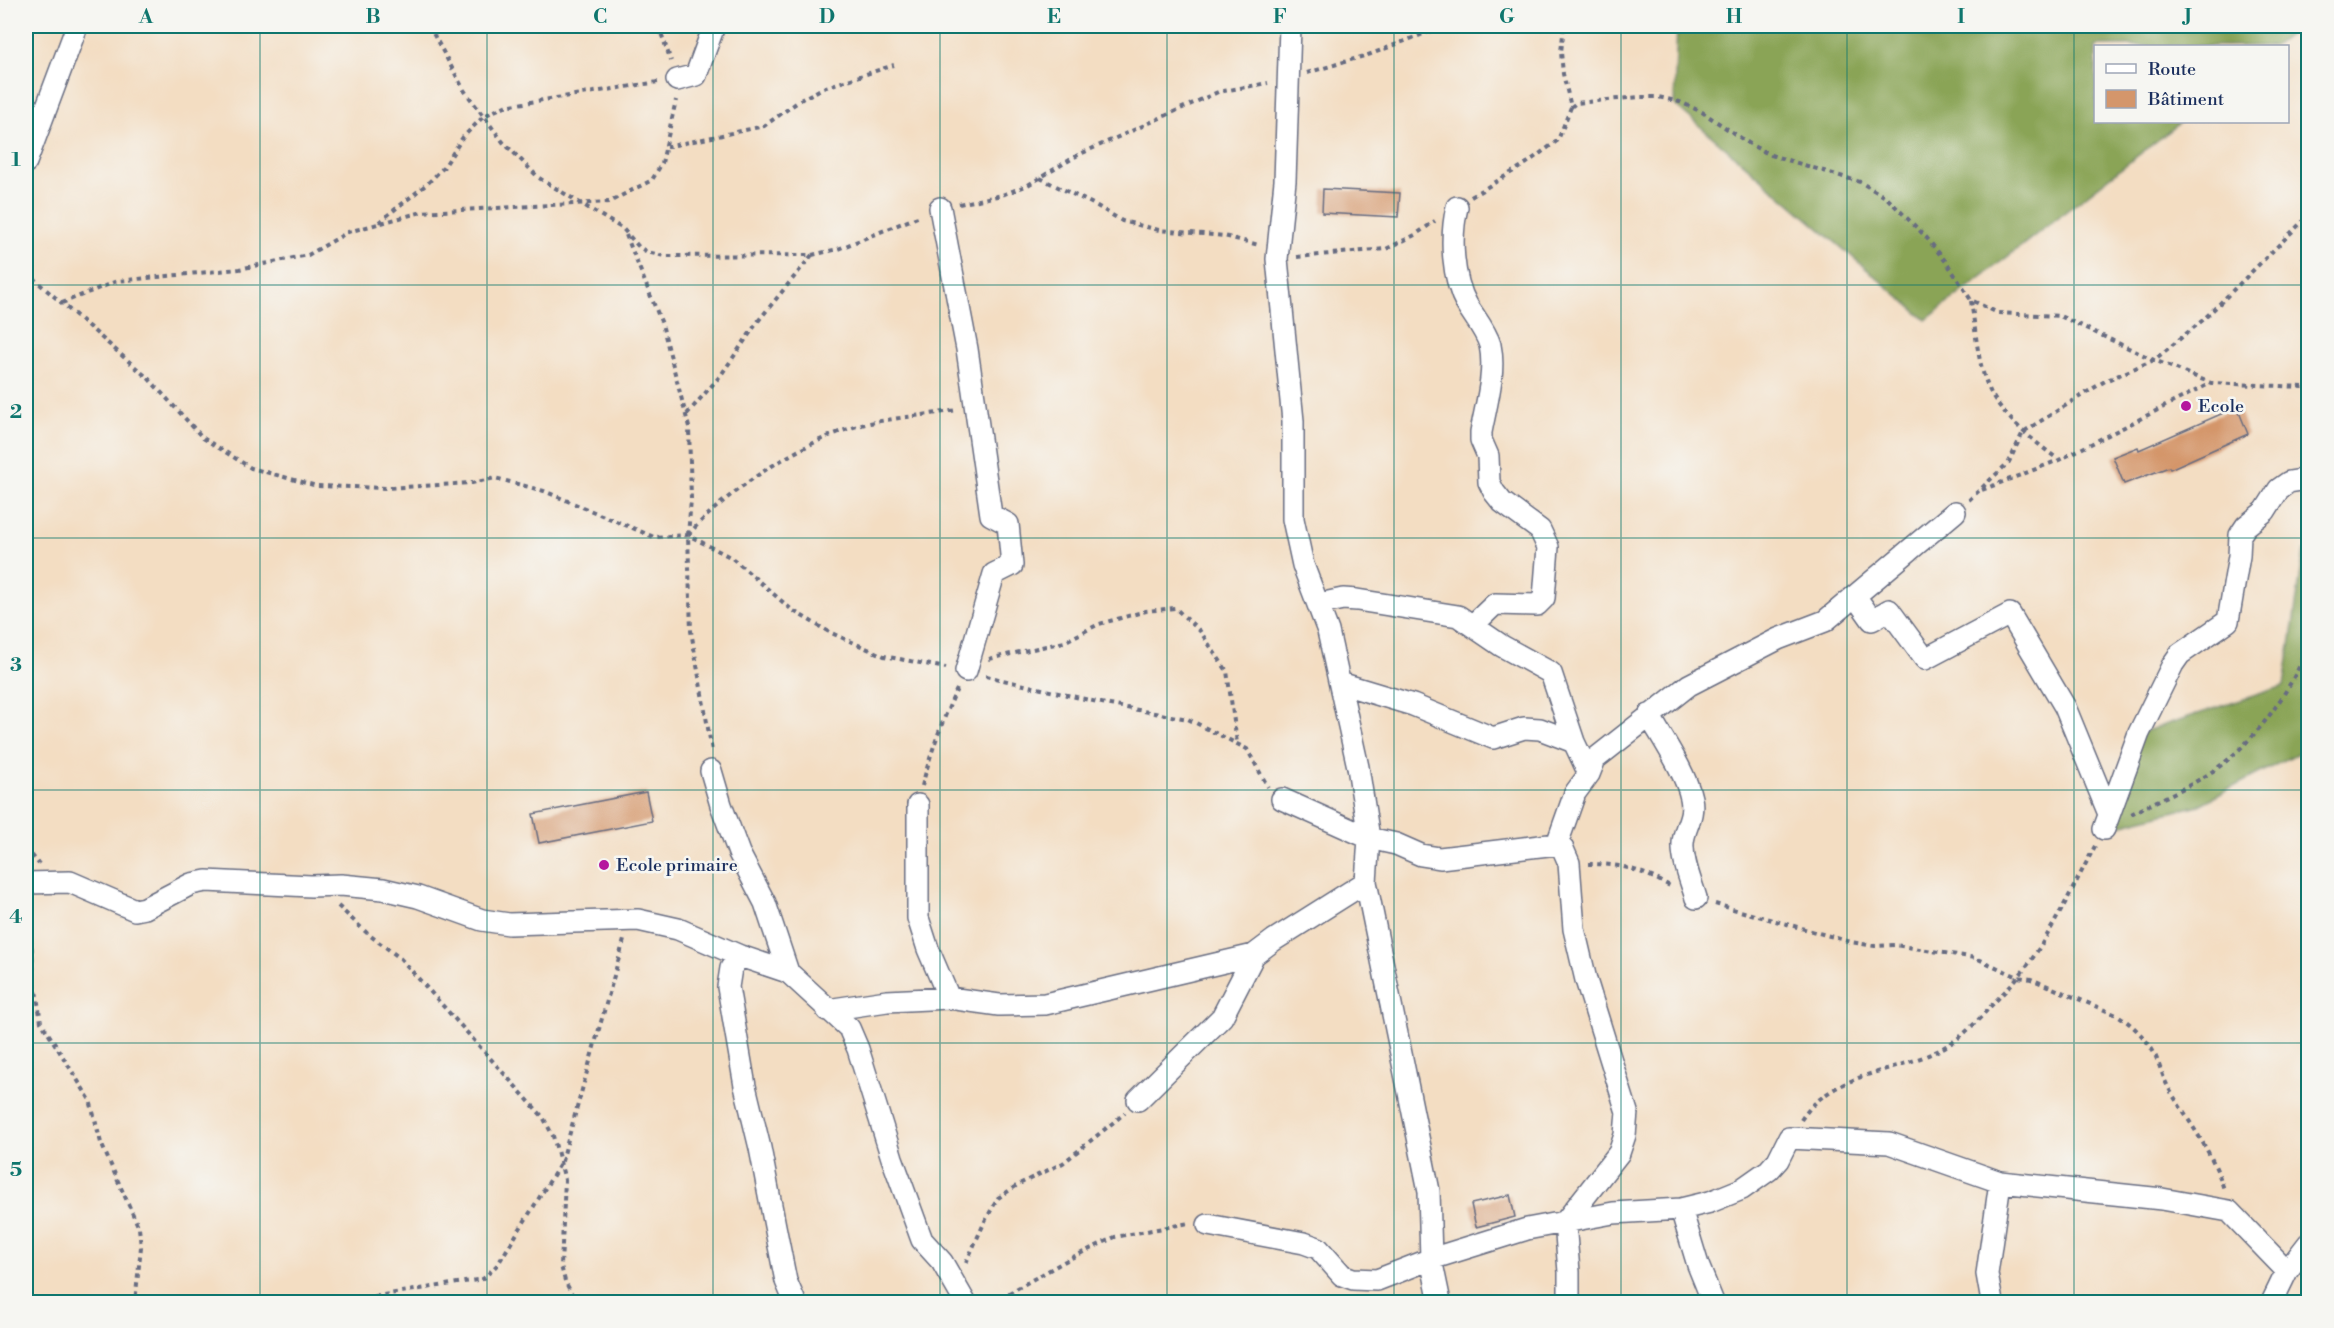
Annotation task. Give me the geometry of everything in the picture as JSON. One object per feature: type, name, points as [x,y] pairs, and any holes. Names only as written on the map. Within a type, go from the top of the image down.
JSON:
[{"type":"street","points":[[26,162],[77,26]]},
{"type":"street","points":[[677,80],[696,75],[714,26]]},
{"type":"street","points":[[1290,26],[1285,181],[1277,259],[1293,421],[1293,519],[1303,565],[1328,631],[1358,767],[1369,838],[1366,882],[1429,1191],[1431,1258],[1440,1302]]},
{"type":"street","points":[[1457,207],[1454,245],[1459,285],[1466,303],[1489,343],[1492,361],[1481,432],[1481,440],[1488,456],[1489,482],[1502,502],[1540,530],[1548,547],[1544,597],[1537,605],[1495,604],[1473,625]]},
{"type":"street","points":[[940,208],[967,349],[991,514],[1008,524],[1012,565],[994,574],[966,671]]},
{"type":"street","points":[[2106,821],[2139,734],[2173,664],[2180,654],[2228,621],[2239,556],[2240,535],[2246,526],[2265,511],[2279,489],[2289,482],[2308,479]]},
{"type":"street","points":[[1557,844],[1575,793],[1589,774],[1595,759],[1689,686],[1778,639],[1825,621],[1955,512]]},
{"type":"street","points":[[1855,596],[1872,620],[1889,610],[1925,660],[2010,614],[2065,707],[2106,821]]},
{"type":"street","points":[[1319,604],[1343,599],[1372,601],[1458,615],[1502,646],[1551,673],[1574,742],[1589,774]]},
{"type":"street","points":[[1340,683],[1413,705],[1493,738],[1524,728],[1540,729],[1574,742]]},
{"type":"street","points":[[1649,715],[1675,759],[1691,797],[1692,813],[1683,840],[1683,849],[1696,898]]},
{"type":"street","points":[[711,771],[739,853],[765,903],[788,972]]},
{"type":"street","points":[[1282,799],[1369,838],[1396,844],[1421,855],[1440,858],[1557,844],[1563,849],[1569,863],[1574,929],[1586,980],[1628,1112],[1625,1135],[1619,1154],[1565,1222],[1569,1302]]},
{"type":"street","points":[[918,805],[918,918],[928,949],[949,998]]},
{"type":"street","points":[[26,883],[70,882],[135,910],[145,908],[191,884],[206,881],[299,886],[341,885],[383,889],[418,897],[482,920],[509,924],[638,920],[678,929],[740,956],[788,972],[849,1028],[922,1240],[942,1262],[961,1294]]},
{"type":"street","points":[[827,1010],[887,1001],[949,998],[999,1005],[1045,1004],[1254,955],[1366,882]]},
{"type":"street","points":[[1138,1100],[1222,1017],[1254,955]]},
{"type":"street","points":[[740,956],[731,968],[728,987],[745,1086],[760,1148],[774,1226],[786,1281],[795,1302]]},
{"type":"street","points":[[1208,1225],[1294,1241],[1318,1248],[1342,1275],[1353,1279],[1377,1280],[1431,1258],[1527,1228],[1613,1214],[1681,1209],[1710,1202],[1742,1188],[1770,1170],[1789,1138],[1889,1143],[2000,1182],[2162,1199],[2229,1211],[2287,1270]]},
{"type":"street","points":[[1992,1302],[1988,1274],[2000,1182]]},
{"type":"street","points":[[1681,1209],[1698,1265],[1713,1302]]},
{"type":"street","points":[[2272,1302],[2287,1270],[2308,1245]]},
{"type":"path","points":[[429,26],[464,90],[503,142],[539,178],[623,229],[639,247],[647,252],[664,256],[812,255],[838,249],[940,208],[1002,195],[1039,178],[1078,155],[1218,92],[1287,80],[1371,54],[1444,26]]},
{"type":"path","points":[[62,303],[117,281],[239,269],[308,255],[348,232],[422,212],[609,202],[652,180],[662,163],[676,100],[677,80],[660,30],[662,26]]},
{"type":"path","points":[[1564,26],[1561,52],[1563,74],[1571,107]]},
{"type":"path","points":[[666,147],[764,126],[802,99],[823,88],[894,65]]},
{"type":"path","points":[[376,224],[436,176],[463,137],[484,116],[505,106],[619,86],[677,80]]},
{"type":"path","points":[[1039,178],[1097,206],[1122,221],[1159,230],[1224,236],[1258,244],[1277,259],[1386,249],[1414,235],[1557,141],[1571,107],[1576,103],[1640,97],[1658,97],[1680,102],[1702,112],[1753,146],[1771,155],[1860,182],[1887,198],[1926,237],[1947,263],[1971,300],[1981,364],[1991,393],[2023,432],[2059,460]]},
{"type":"path","points":[[1955,512],[2009,462],[2023,432],[2105,381],[2154,360],[2203,320],[2308,216]]},
{"type":"path","points":[[623,229],[662,324],[689,427],[691,499],[687,535],[691,631],[712,748],[711,771]]},
{"type":"path","points":[[686,415],[721,375],[759,320],[812,255]]},
{"type":"path","points":[[26,272],[149,379],[203,438],[251,468],[317,486],[387,488],[472,483],[495,478],[544,491],[654,537],[687,535],[732,558],[792,610],[829,632],[884,656],[966,671],[1056,693],[1188,719],[1247,749],[1272,794],[1282,799]]},
{"type":"path","points":[[1971,300],[1998,313],[2060,316],[2154,360],[2211,383],[2303,387],[2308,385]]},
{"type":"path","points":[[1979,491],[2059,460],[2211,383]]},
{"type":"path","points":[[687,535],[708,513],[753,479],[822,438],[869,423],[975,408]]},
{"type":"path","points":[[918,805],[931,751],[943,719],[966,671],[986,660],[1064,642],[1099,624],[1146,611],[1175,608],[1200,631],[1227,671],[1237,744]]},
{"type":"path","points":[[1789,1138],[1817,1100],[1858,1077],[1905,1063],[1948,1045],[1973,1025],[2018,977],[2035,955],[2060,914],[2106,821],[2213,770],[2258,731],[2299,670],[2308,647]]},
{"type":"path","points":[[1569,863],[1612,864],[1634,868],[1696,898],[1851,942],[1875,946],[1895,945],[1976,958],[2018,977],[2031,980],[2119,1016],[2137,1031],[2155,1054],[2169,1090],[2199,1136],[2220,1175],[2229,1211]]},
{"type":"path","points":[[26,883],[34,978],[41,1022],[90,1101],[101,1143],[139,1228],[141,1247],[135,1302]]},
{"type":"path","points":[[330,900],[368,934],[400,958],[543,1117],[562,1161],[565,1180],[561,1266],[576,1302]]},
{"type":"path","points":[[339,1302],[483,1279],[498,1264],[562,1161],[621,949],[627,930],[638,920]]},
{"type":"path","points":[[961,1294],[985,1221],[998,1198],[1019,1184],[1063,1163],[1111,1127],[1138,1100]]},
{"type":"path","points":[[993,1302],[1069,1258],[1115,1237],[1195,1222],[1208,1225]]},
{"type":"green space","points":[[1677,26],[2300,26],[2275,45],[2094,45],[2094,123],[2180,123],[1926,320],[1674,104]]},
{"type":"green space","points":[[2304,551],[2308,551],[2308,754],[2298,753],[2199,805],[2104,829],[2139,733],[2284,686]]},
{"type":"building","points":[[1323,189],[1400,193],[1398,217],[1322,213]]},
{"type":"building","points":[[2237,407],[2248,434],[2170,469],[2169,467],[2124,484],[2113,457],[2138,447],[2139,450]]},
{"type":"building","points":[[646,792],[652,821],[539,843],[533,814]]},
{"type":"building","points":[[1510,1195],[1515,1217],[1476,1227],[1471,1204]]},
{"type":"place","name":"Ecole","points":[[2186,406]]},
{"type":"place","name":"Ecole primaire","points":[[604,865]]}]
